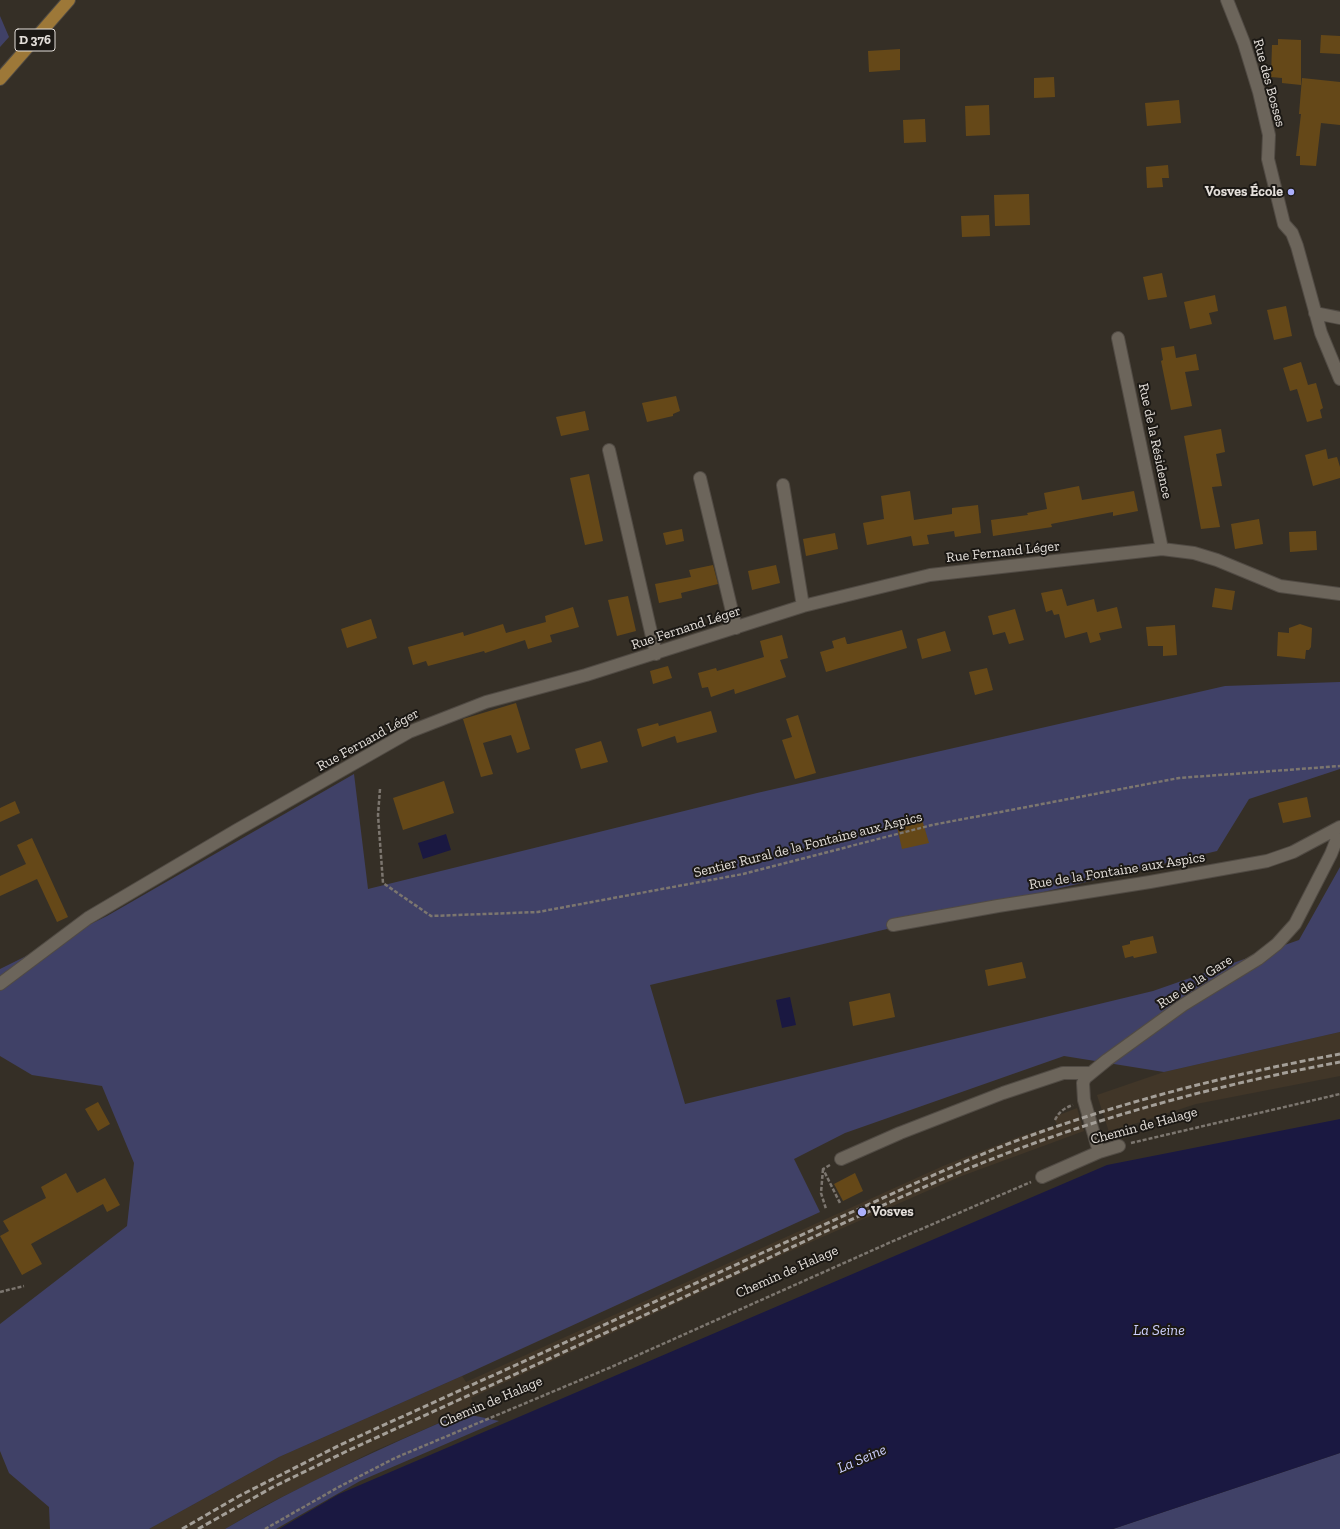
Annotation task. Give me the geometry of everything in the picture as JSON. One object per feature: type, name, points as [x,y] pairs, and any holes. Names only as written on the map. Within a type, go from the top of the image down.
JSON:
[{"type":"main road","name":"D 376","points":[[0,79],[69,0]]},
{"type":"street","name":"Rue des Bosses","points":[[1228,0],[1244,43],[1259,92],[1268,135],[1268,159],[1284,224],[1292,233],[1297,246],[1321,333],[1340,379]]},
{"type":"street","points":[[1315,313],[1340,318]]},
{"type":"street","name":"Rue de la Résidence","points":[[1118,338],[1162,549]]},
{"type":"street","points":[[609,450],[656,654]]},
{"type":"street","points":[[700,478],[736,628]]},
{"type":"street","points":[[783,485],[803,606]]},
{"type":"street","name":"Rue Fernand Léger","points":[[0,984],[88,918],[409,732],[486,702],[656,654],[803,606],[930,575],[1162,549],[1194,553],[1217,560],[1280,586],[1340,594]]},
{"type":"street","name":"Rue de la Fontaine aux Aspics","points":[[893,926],[998,906],[1150,882],[1267,860],[1293,852],[1340,827]]},
{"type":"street","name":"Rue de la Gare","points":[[1090,1073],[1184,1005],[1258,959],[1277,944],[1295,924],[1331,854],[1340,831]]},
{"type":"street","points":[[841,1159],[900,1133],[1003,1093],[1063,1073],[1090,1073]]},
{"type":"street","points":[[1090,1073],[1083,1083],[1084,1100],[1100,1152]]},
{"type":"street","name":"Chemin de Halage","points":[[1042,1177],[1100,1152],[1118,1146]]},
{"type":"path","name":"Sentier Rural de la Fontaine aux Aspics","points":[[380,788],[378,815],[383,883],[431,916],[538,912],[584,904],[743,874],[932,825],[1178,778],[1340,766]]},
{"type":"path","name":"Chemin de Halage","points":[[1118,1146],[1340,1094]]},
{"type":"path","points":[[1055,1120],[1059,1113],[1066,1107],[1084,1100]]},
{"type":"path","points":[[823,1169],[821,1193],[826,1209]]},
{"type":"path","name":"Chemin de Halage","points":[[265,1529],[337,1488],[395,1458],[609,1368],[884,1245],[1042,1177]]},
{"type":"path","points":[[831,1183],[840,1203]]},
{"type":"path","points":[[0,1292],[24,1286]]},
{"type":"shaded area","points":[[0,16],[9,37],[0,47]]},
{"type":"shaded area","points":[[1340,682],[1340,769],[1249,799],[1217,851],[650,985],[685,1104],[1153,991],[1299,940],[1340,867],[1340,1032],[1164,1072],[1064,1056],[845,1133],[794,1159],[820,1212],[462,1376],[279,1457],[149,1529],[50,1529],[49,1507],[9,1473],[0,1451],[0,1324],[127,1226],[134,1163],[102,1086],[32,1075],[0,1056],[0,969],[107,916],[354,774],[368,889],[757,793],[1225,686]]},
{"type":"shaded area","points":[[1340,1032],[1340,1076],[1196,1104],[1109,1132],[1097,1095],[1164,1072]]},
{"type":"shaded area","points":[[1077,1108],[1084,1131],[959,1177],[786,1253],[471,1398],[474,1405],[462,1413],[374,1451],[262,1507],[225,1529],[149,1529],[279,1457],[462,1376],[466,1382],[943,1166],[1021,1136],[1057,1125],[1054,1117]]},
{"type":"shaded area","points":[[462,1413],[499,1421],[360,1481],[276,1529],[225,1529],[312,1482],[372,1453]]},
{"type":"shaded area","points":[[1340,1453],[1340,1529],[1113,1529]]},
{"type":"water","points":[[446,834],[451,850],[423,859],[418,843]]},
{"type":"water","points":[[790,997],[796,1025],[782,1028],[776,1000]]},
{"type":"water","name":"La Seine","points":[[1340,1119],[1340,1453],[1113,1529],[279,1529],[339,1494],[1107,1165]]},
{"type":"building","points":[[1321,35],[1340,36],[1340,54],[1320,53]]},
{"type":"building","points":[[1278,39],[1301,40],[1301,85],[1282,83],[1282,78],[1271,77],[1272,45],[1278,45]]},
{"type":"building","points":[[900,49],[900,70],[869,72],[868,51]]},
{"type":"building","points":[[1054,77],[1055,97],[1034,98],[1034,78]]},
{"type":"building","points":[[1302,78],[1340,82],[1340,125],[1321,123],[1316,166],[1300,165],[1300,156],[1296,156],[1301,114],[1299,114]]},
{"type":"building","points":[[1179,100],[1181,123],[1147,126],[1145,103]]},
{"type":"building","points":[[989,105],[990,135],[966,136],[965,106]]},
{"type":"building","points":[[925,119],[926,142],[904,143],[903,120]]},
{"type":"building","points":[[1168,165],[1169,178],[1162,178],[1163,187],[1147,188],[1146,167]]},
{"type":"building","points":[[1029,194],[1030,225],[995,226],[994,195]]},
{"type":"building","points":[[989,215],[990,236],[962,237],[961,216]]},
{"type":"building","points":[[1162,273],[1167,297],[1148,300],[1143,277]]},
{"type":"building","points":[[1215,295],[1218,311],[1209,313],[1212,324],[1190,329],[1184,302]]},
{"type":"building","points":[[1286,306],[1292,336],[1274,340],[1267,310]]},
{"type":"building","points":[[1174,346],[1176,358],[1196,354],[1199,370],[1185,372],[1192,406],[1171,410],[1161,361],[1163,360],[1161,348]]},
{"type":"building","points":[[1301,362],[1308,385],[1316,383],[1323,408],[1320,410],[1322,418],[1307,422],[1297,389],[1290,391],[1283,368]]},
{"type":"building","points":[[676,396],[680,411],[673,414],[673,416],[647,422],[642,403]]},
{"type":"building","points":[[585,411],[589,430],[561,436],[556,417]]},
{"type":"building","points":[[1221,429],[1225,452],[1216,454],[1222,486],[1212,487],[1220,527],[1201,529],[1184,436]]},
{"type":"building","points":[[1326,449],[1328,459],[1337,457],[1340,467],[1340,478],[1313,486],[1305,455]]},
{"type":"building","points":[[589,474],[603,541],[585,545],[570,478]]},
{"type":"building","points":[[1079,486],[1082,500],[1134,491],[1138,511],[1113,516],[1113,512],[1051,524],[1052,527],[993,536],[991,520],[1028,515],[1027,513],[1047,509],[1044,493]]},
{"type":"building","points":[[910,491],[914,520],[952,514],[952,508],[978,505],[981,533],[955,537],[954,531],[927,535],[929,544],[913,546],[911,536],[867,545],[863,523],[884,519],[881,496]]},
{"type":"building","points":[[1259,519],[1263,544],[1235,549],[1231,524]]},
{"type":"building","points":[[682,529],[684,541],[666,545],[663,533]]},
{"type":"building","points":[[1316,531],[1317,550],[1290,552],[1289,532]]},
{"type":"building","points":[[835,533],[838,549],[806,556],[803,539]]},
{"type":"building","points":[[713,565],[718,584],[681,593],[682,598],[659,603],[655,584],[691,577],[689,570]]},
{"type":"building","points":[[776,565],[780,583],[752,590],[748,571]]},
{"type":"building","points":[[1215,588],[1235,591],[1232,610],[1212,607]]},
{"type":"building","points":[[1062,589],[1067,606],[1094,599],[1097,612],[1117,607],[1122,628],[1099,633],[1101,640],[1090,643],[1087,632],[1065,638],[1059,614],[1054,615],[1052,610],[1046,612],[1041,593]]},
{"type":"building","points":[[628,596],[636,631],[617,636],[608,600]]},
{"type":"building","points":[[573,607],[579,627],[550,635],[552,642],[528,649],[525,640],[485,653],[484,651],[428,666],[426,661],[413,665],[408,647],[463,632],[464,636],[503,624],[506,633],[546,622],[545,616]]},
{"type":"building","points":[[1015,609],[1024,640],[1009,644],[1005,632],[993,635],[988,616]]},
{"type":"building","points":[[371,619],[377,638],[347,648],[341,629]]},
{"type":"building","points":[[1300,624],[1312,628],[1311,647],[1309,650],[1306,650],[1305,659],[1277,656],[1278,632],[1289,633],[1289,628]]},
{"type":"building","points":[[1175,625],[1177,655],[1163,656],[1163,646],[1148,646],[1146,627]]},
{"type":"building","points":[[902,630],[907,648],[826,672],[820,652],[834,648],[832,641],[845,637],[847,644],[849,644]]},
{"type":"building","points":[[945,631],[951,651],[922,659],[917,639]]},
{"type":"building","points":[[782,635],[788,658],[780,660],[786,677],[735,694],[734,689],[711,697],[708,687],[702,688],[698,673],[716,668],[717,671],[764,657],[760,641]]},
{"type":"building","points":[[668,666],[672,678],[653,684],[650,671]]},
{"type":"building","points":[[987,668],[993,690],[975,695],[969,672]]},
{"type":"building","points":[[516,703],[530,749],[517,753],[511,735],[483,743],[493,774],[481,777],[463,719]]},
{"type":"building","points":[[711,711],[717,732],[677,743],[675,736],[642,747],[637,729],[658,723],[659,726]]},
{"type":"building","points":[[798,715],[816,773],[795,779],[782,740],[792,737],[786,719]]},
{"type":"building","points":[[601,741],[608,762],[581,769],[575,749]]},
{"type":"building","points":[[444,781],[454,813],[403,830],[393,798]]},
{"type":"building","points":[[1307,797],[1311,817],[1283,823],[1278,803]]},
{"type":"building","points":[[15,801],[20,813],[0,822],[0,808]]},
{"type":"building","points":[[921,816],[929,843],[902,849],[896,823]]},
{"type":"building","points":[[32,838],[68,917],[57,922],[37,879],[0,896],[0,876],[26,864],[17,845]]},
{"type":"building","points":[[1153,936],[1157,953],[1134,958],[1133,956],[1125,958],[1122,946],[1130,944],[1130,941]]},
{"type":"building","points":[[1022,962],[1026,978],[988,986],[985,970]]},
{"type":"building","points":[[890,993],[895,1017],[853,1026],[849,1002]]},
{"type":"building","points":[[98,1102],[110,1124],[98,1131],[85,1109]]},
{"type":"building","points":[[66,1173],[77,1193],[105,1178],[120,1205],[107,1212],[103,1204],[31,1244],[42,1264],[22,1275],[0,1236],[9,1231],[3,1221],[46,1198],[41,1187]]},
{"type":"building","name":"Vosves","points":[[855,1173],[863,1191],[843,1201],[834,1184]]},
{"type":"railway","points":[[182,1529],[239,1496],[340,1445],[982,1154],[1060,1125],[1139,1101],[1259,1070],[1340,1054]]},
{"type":"railway","points":[[198,1529],[273,1487],[343,1453],[880,1206],[945,1178],[1065,1132],[1156,1104],[1248,1081],[1340,1062]]},
{"type":"place","name":"Vosves École","points":[[1291,192]]},
{"type":"place","name":"Vosves","points":[[862,1212]]}]
